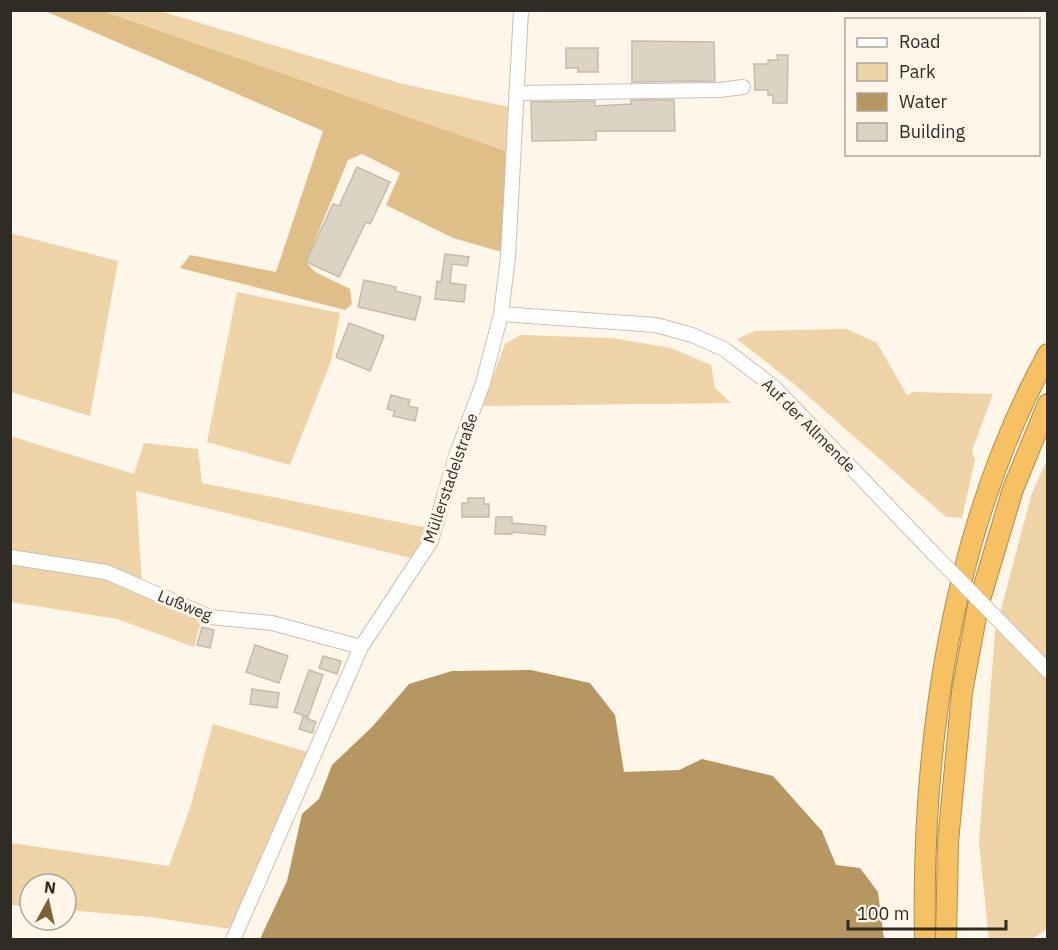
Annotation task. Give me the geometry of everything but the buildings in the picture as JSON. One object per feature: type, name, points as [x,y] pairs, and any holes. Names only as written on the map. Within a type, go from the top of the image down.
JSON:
[{"type":"highway","points":[[926,939],[926,842],[938,698],[957,599],[991,482],[1028,390],[1047,354]]},
{"type":"highway","points":[[946,939],[948,842],[962,693],[978,606],[1013,489],[1047,404]]},
{"type":"street","name":"Müllerstadelstraße","points":[[233,939],[361,647],[431,541],[456,456],[483,383],[501,315],[508,257],[521,10]]},
{"type":"street","points":[[516,93],[719,90],[743,87]]},
{"type":"street","name":"Auf der Allmende","points":[[501,315],[656,325],[692,335],[724,349],[774,387],[1047,671]]},
{"type":"street","name":"Lußweg","points":[[10,557],[106,572],[210,618],[272,623],[361,647]]},
{"type":"green space","points":[[103,11],[160,11],[403,84],[509,107],[506,151]]},
{"type":"green space","points":[[10,233],[118,261],[90,416],[11,392]]},
{"type":"green space","points":[[237,292],[340,313],[331,361],[290,465],[207,442]]},
{"type":"green space","points":[[847,329],[877,343],[907,395],[913,392],[993,394],[972,451],[975,459],[962,518],[946,517],[794,384],[737,339],[755,331]]},
{"type":"green space","points":[[520,335],[612,338],[671,348],[711,365],[715,388],[731,403],[482,406],[505,344]]},
{"type":"green space","points":[[10,436],[134,474],[144,443],[198,449],[202,483],[433,529],[415,559],[136,491],[142,584],[11,553]]},
{"type":"green space","points":[[1047,460],[1047,929],[1032,939],[989,940],[979,842],[995,632],[1032,493]]},
{"type":"green space","points":[[10,562],[120,582],[201,621],[194,647],[117,619],[11,602]]},
{"type":"green space","points":[[213,724],[311,753],[231,929],[150,917],[78,911],[78,872],[18,872],[18,906],[11,905],[11,843],[169,866],[190,808]]},
{"type":"shaded area","points":[[45,11],[103,11],[506,151],[505,253],[453,238],[386,205],[400,173],[362,154],[348,160],[306,262],[315,272],[350,289],[352,304],[345,310],[180,268],[190,255],[276,272],[323,131]]},
{"type":"water","points":[[531,670],[590,683],[615,715],[624,772],[679,770],[702,759],[773,776],[822,831],[836,865],[860,868],[878,892],[884,939],[260,939],[287,881],[302,814],[319,799],[332,765],[372,727],[409,684],[452,671]]}]
